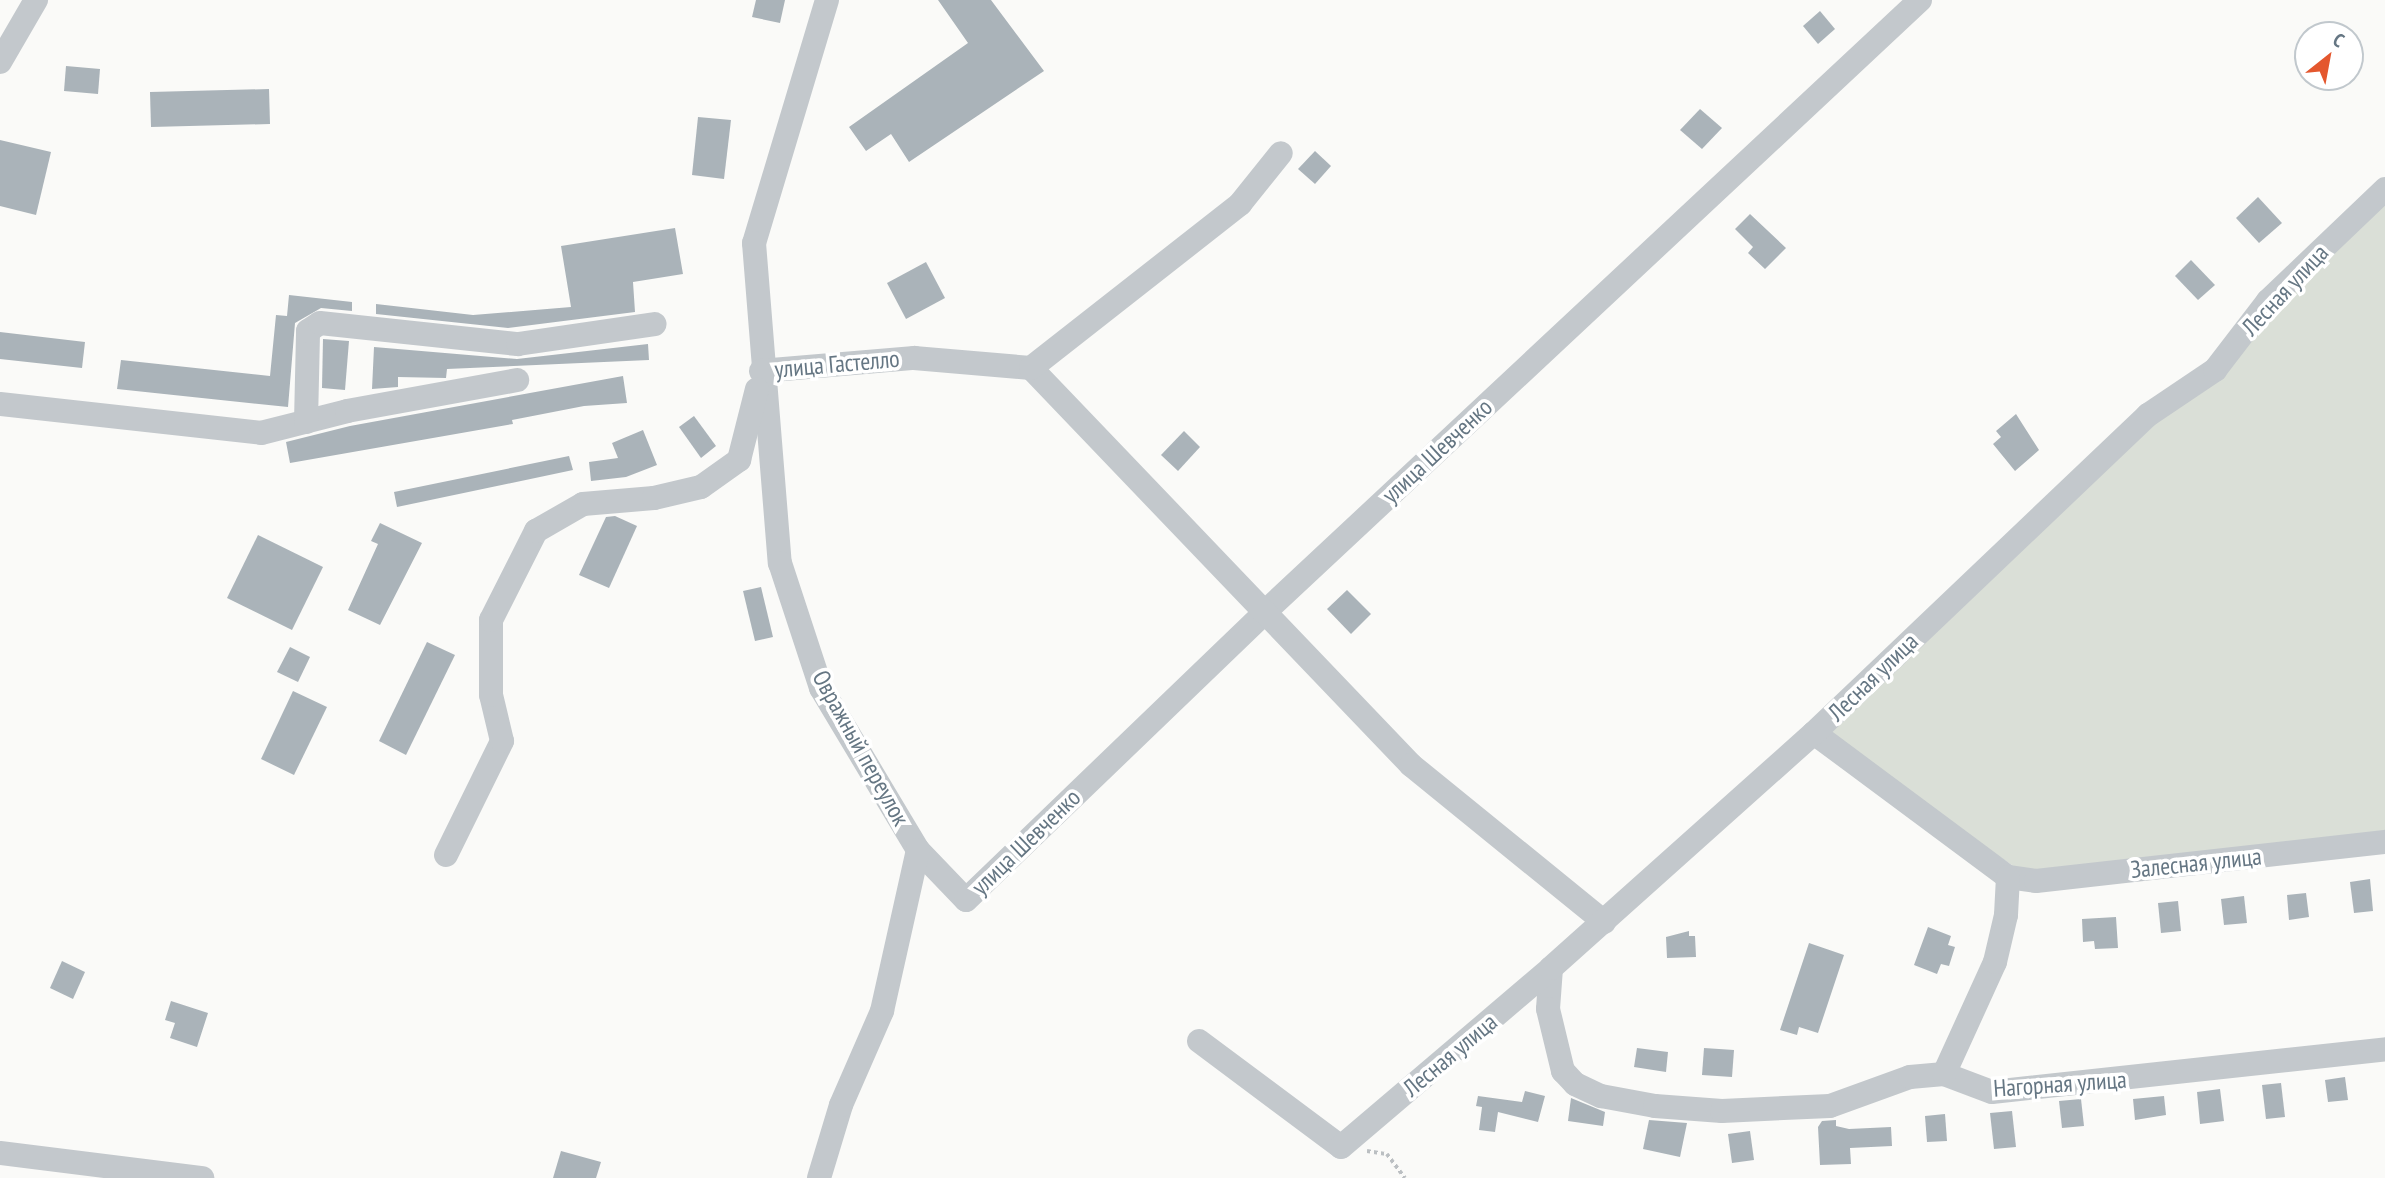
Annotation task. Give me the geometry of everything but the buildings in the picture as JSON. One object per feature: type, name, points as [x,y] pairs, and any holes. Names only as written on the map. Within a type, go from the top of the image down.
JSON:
[{"type":"street","points":[[0,62],[36,0]]},
{"type":"street","points":[[761,371],[754,243],[827,0]]},
{"type":"street","name":"улица Шевченко","points":[[966,900],[1266,611],[1916,3]]},
{"type":"street","points":[[1281,153],[1240,204],[1031,368],[1411,765],[1604,922]]},
{"type":"street","name":"Лесная улица","points":[[1341,1147],[1604,922],[1814,733],[2148,415],[2215,370],[2268,301],[2385,190]]},
{"type":"street","points":[[306,422],[309,331],[320,323],[518,344],[655,324]]},
{"type":"street","name":"улица Гастелло","points":[[446,855],[502,741],[491,695],[491,620],[536,531],[583,504],[654,498],[701,487],[739,460],[761,371],[914,358],[1031,368]]},
{"type":"street","name":"Овражный переулок","points":[[761,371],[784,575],[821,688],[918,850],[966,900]]},
{"type":"street","points":[[0,404],[261,433],[517,380]]},
{"type":"street","points":[[1814,733],[2008,877],[2006,915],[1995,962],[1944,1074]]},
{"type":"street","name":"Залесная улица","points":[[2008,877],[2036,881],[2385,842]]},
{"type":"street","points":[[820,1178],[841,1105],[882,1011],[918,850]]},
{"type":"street","name":"Нагорная улица","points":[[1551,968],[1548,1009],[1563,1071],[1574,1084],[1601,1096],[1722,1111],[1830,1106],[1910,1077],[1944,1074],[1992,1092],[2385,1049]]},
{"type":"street","points":[[1199,1041],[1341,1147]]},
{"type":"street","points":[[0,1153],[202,1178]]},
{"type":"path","points":[[1341,1147],[1387,1154],[1405,1178]]},
{"type":"shaded area","points":[[2385,189],[2385,842],[2036,881],[1814,733],[2215,370]]}]
